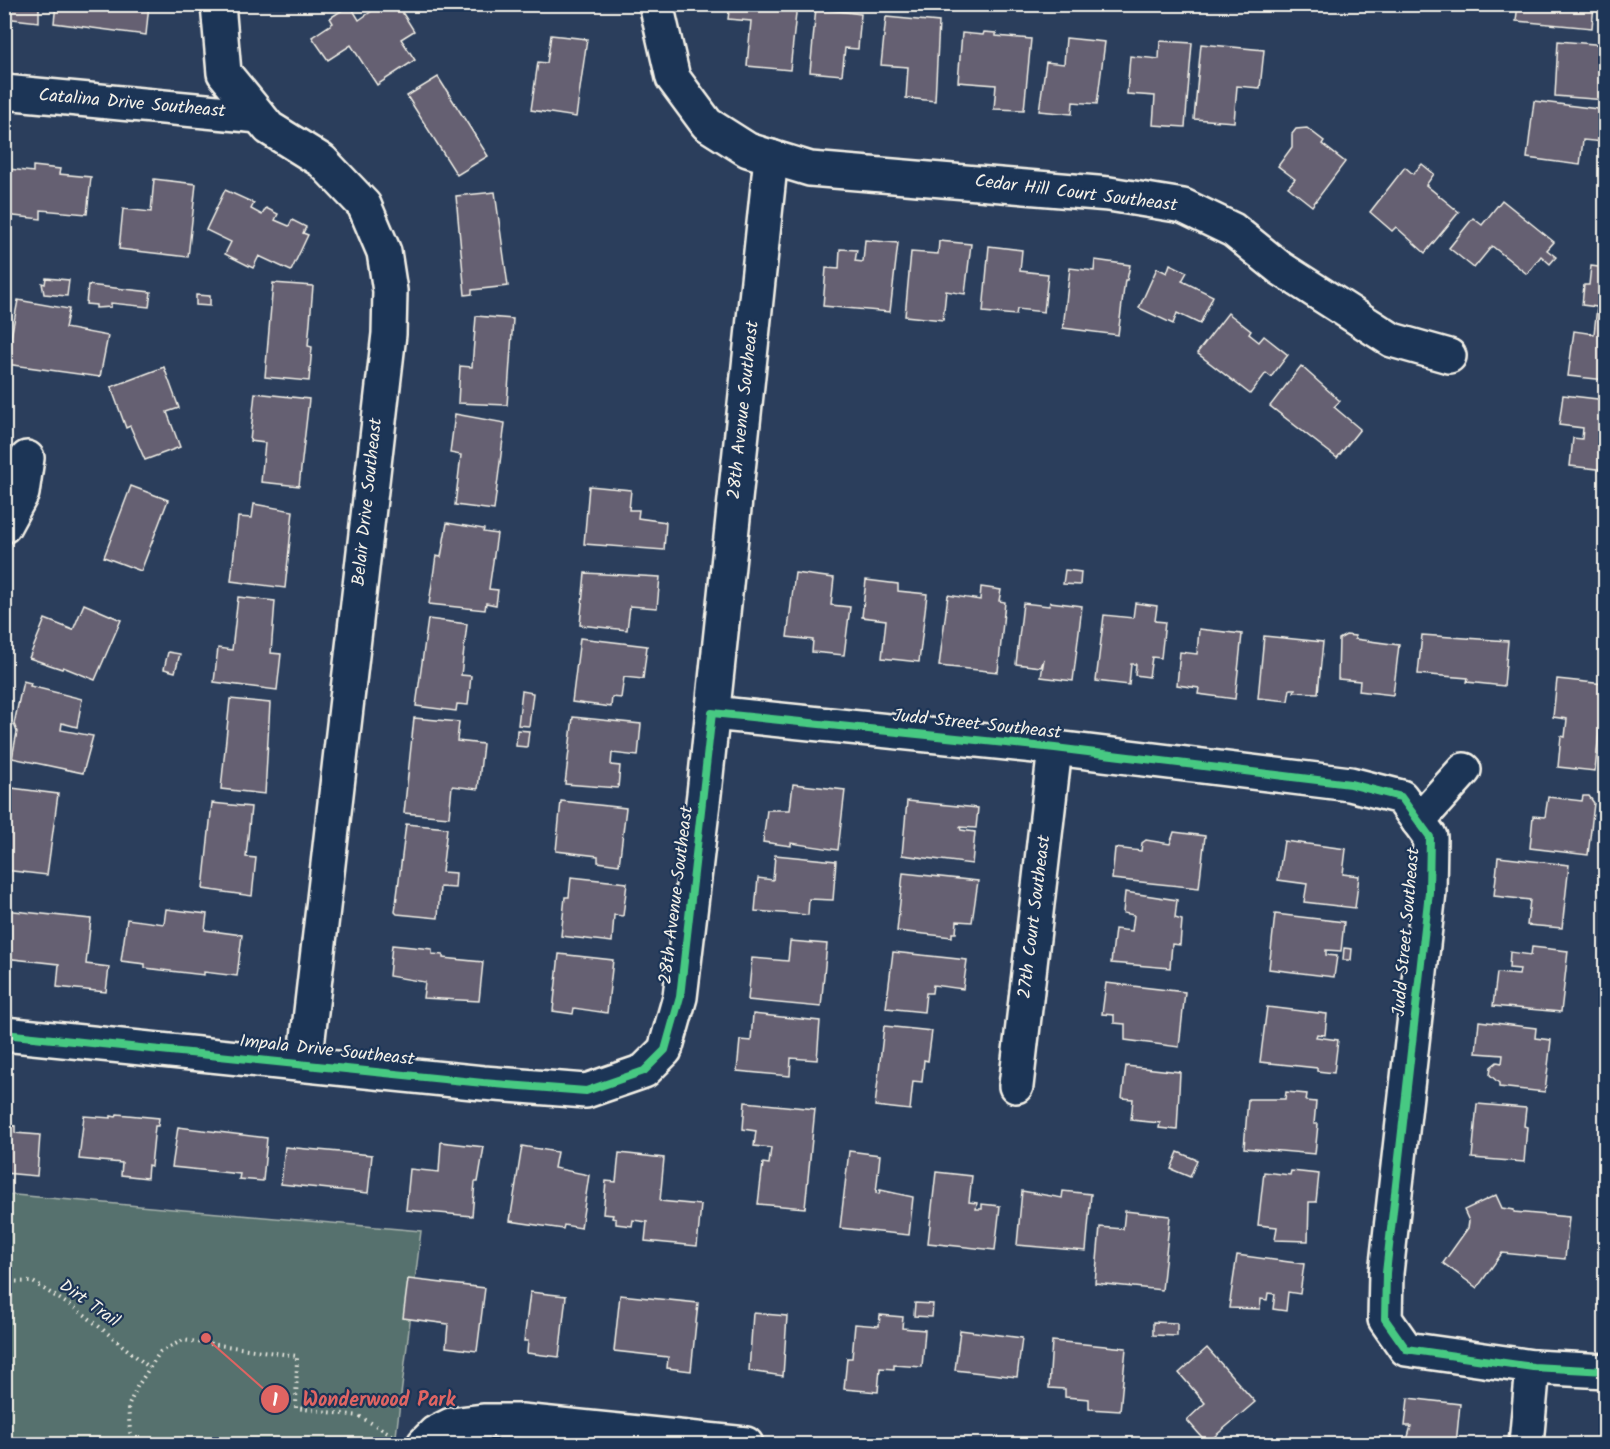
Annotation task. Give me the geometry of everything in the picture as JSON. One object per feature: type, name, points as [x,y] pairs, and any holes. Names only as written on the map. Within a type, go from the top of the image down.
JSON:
[{"type":"street","name":"Belair Drive Southeast","points":[[218,4],[224,73],[269,128],[321,161],[364,205],[384,252],[390,291],[389,334],[376,428],[305,1064]]},
{"type":"street","points":[[656,4],[673,78],[700,115],[707,124],[748,150],[771,157]]},
{"type":"street","name":"Catalina Drive Southeast","points":[[4,92],[259,116]]},
{"type":"street","name":"Cedar Hill Court Southeast","points":[[771,157],[810,169],[1109,194],[1183,206],[1233,230],[1280,268],[1392,340],[1449,356]]},
{"type":"street","name":"28th Avenue Southeast","points":[[644,1071],[664,1050],[680,997],[771,157]]},
{"type":"street","points":[[4,526],[22,493],[27,458]]},
{"type":"street","name":"Judd Street Southeast","points":[[712,713],[1055,748],[1350,784],[1401,797],[1430,837],[1429,892],[1386,1273],[1385,1318],[1406,1349],[1533,1367],[1605,1371]]},
{"type":"street","name":"27th Court Southeast","points":[[1016,1086],[1055,748]]},
{"type":"street","name":"Judd Street Southeast","points":[[1419,821],[1464,770]]},
{"type":"street","name":"Impala Drive Southeast","points":[[4,1034],[483,1083],[586,1091],[644,1071]]},
{"type":"street","points":[[1526,1444],[1533,1367]]},
{"type":"street","points":[[412,1442],[451,1425],[483,1421],[521,1421],[743,1444]]},
{"type":"path","points":[[134,1444],[131,1442],[128,1407],[160,1352],[183,1340],[297,1356],[296,1408],[359,1416],[412,1442]]},
{"type":"green space","points":[[4,1194],[421,1231],[395,1444],[5,1444]]},
{"type":"building","points":[[4,4],[39,4],[39,22],[4,18]]},
{"type":"building","points":[[56,4],[149,4],[146,35],[54,23]]},
{"type":"building","points":[[382,4],[397,4],[414,31],[401,39],[415,60],[377,85],[351,45],[328,60],[312,37],[333,23],[330,18],[350,5],[359,20]]},
{"type":"building","points":[[730,4],[797,4],[790,70],[747,66],[751,21],[728,19]]},
{"type":"building","points":[[1518,4],[1594,4],[1592,28],[1516,21]]},
{"type":"building","points":[[816,8],[861,14],[858,49],[845,48],[842,75],[810,72]]},
{"type":"building","points":[[886,17],[939,22],[935,101],[906,98],[908,67],[881,65]]},
{"type":"building","points":[[984,32],[996,33],[996,36],[1031,39],[1024,110],[994,109],[996,85],[958,82],[962,33],[983,35]]},
{"type":"building","points":[[551,35],[587,39],[576,117],[531,110],[538,62],[547,63]]},
{"type":"building","points":[[1066,38],[1105,42],[1097,104],[1073,102],[1072,114],[1039,111],[1046,62],[1064,64]]},
{"type":"building","points":[[1160,41],[1192,43],[1185,127],[1153,125],[1155,96],[1127,94],[1130,56],[1159,59]]},
{"type":"building","points":[[1558,41],[1606,45],[1606,100],[1555,96]]},
{"type":"building","points":[[1201,44],[1264,50],[1260,88],[1237,86],[1234,122],[1194,119]]},
{"type":"building","points":[[438,77],[488,156],[457,175],[407,96]]},
{"type":"building","points":[[1534,101],[1606,110],[1604,142],[1583,140],[1580,165],[1527,158]]},
{"type":"building","points":[[1307,128],[1324,141],[1322,144],[1345,162],[1312,206],[1288,187],[1295,179],[1278,166],[1292,147],[1292,134],[1296,129]]},
{"type":"building","points":[[1422,164],[1434,174],[1426,185],[1459,212],[1425,253],[1396,227],[1392,231],[1370,212],[1405,167],[1413,174]]},
{"type":"building","points":[[33,166],[60,169],[59,174],[91,177],[87,214],[41,210],[41,219],[5,215],[10,169],[33,172]]},
{"type":"building","points":[[154,179],[196,184],[188,257],[119,249],[123,209],[151,212]]},
{"type":"building","points":[[225,190],[254,203],[251,209],[262,215],[266,208],[278,214],[275,220],[289,226],[292,220],[306,227],[303,233],[308,235],[291,271],[259,256],[253,268],[225,254],[231,242],[206,230]]},
{"type":"building","points":[[495,192],[508,286],[472,290],[472,294],[465,295],[456,196]]},
{"type":"building","points":[[1502,200],[1554,242],[1547,250],[1556,257],[1550,264],[1541,256],[1527,274],[1492,246],[1474,268],[1449,248],[1473,218],[1482,225]]},
{"type":"building","points":[[865,240],[898,243],[890,312],[823,306],[826,268],[839,269],[840,249],[857,250],[855,261],[863,262]]},
{"type":"building","points":[[939,241],[971,244],[965,294],[946,291],[943,320],[905,316],[911,252],[938,254]]},
{"type":"building","points":[[989,246],[1022,250],[1020,271],[1048,274],[1044,312],[1017,309],[1016,315],[983,312]]},
{"type":"building","points":[[1095,260],[1130,265],[1127,280],[1125,280],[1118,335],[1063,328],[1070,268],[1094,271]]},
{"type":"building","points":[[1170,264],[1187,272],[1182,281],[1213,296],[1200,324],[1177,313],[1173,324],[1139,308],[1157,268],[1167,273]]},
{"type":"building","points":[[1591,266],[1606,268],[1606,380],[1568,376],[1574,331],[1594,334],[1597,307],[1582,305],[1584,285],[1589,285]]},
{"type":"building","points":[[46,278],[69,280],[67,296],[44,294],[42,283],[45,284]]},
{"type":"building","points":[[273,283],[313,286],[308,346],[312,347],[309,381],[265,377]]},
{"type":"building","points":[[88,285],[151,292],[149,307],[111,303],[111,307],[96,308],[96,305],[86,304]]},
{"type":"building","points":[[196,295],[210,296],[210,306],[196,305]]},
{"type":"building","points":[[18,300],[69,309],[65,328],[108,336],[100,377],[6,364]]},
{"type":"building","points":[[1228,313],[1251,331],[1249,334],[1259,342],[1264,336],[1288,355],[1271,377],[1266,373],[1250,394],[1197,353]]},
{"type":"building","points":[[476,316],[513,319],[507,405],[458,403],[460,366],[472,367]]},
{"type":"building","points":[[1301,366],[1340,401],[1334,407],[1360,429],[1337,458],[1270,406]]},
{"type":"building","points":[[164,367],[179,408],[167,412],[180,447],[145,460],[130,426],[126,428],[111,387]]},
{"type":"building","points":[[255,393],[309,399],[299,486],[261,482],[265,443],[250,441]]},
{"type":"building","points":[[1563,395],[1606,400],[1606,470],[1570,466],[1573,438],[1582,439],[1583,428],[1559,425]]},
{"type":"building","points":[[455,414],[505,423],[494,510],[455,505],[461,455],[450,453]]},
{"type":"building","points":[[131,486],[168,500],[141,571],[104,557]]},
{"type":"building","points":[[589,486],[631,490],[629,510],[639,510],[638,518],[666,522],[664,550],[584,544]]},
{"type":"building","points":[[254,504],[293,511],[285,588],[231,581],[238,517],[252,518]]},
{"type":"building","points":[[447,523],[484,529],[483,532],[497,534],[489,589],[498,590],[496,605],[486,603],[485,610],[429,604],[436,556],[441,557]]},
{"type":"building","points":[[1065,570],[1081,572],[1080,585],[1063,584]]},
{"type":"building","points":[[585,573],[660,577],[657,608],[630,606],[627,630],[580,625]]},
{"type":"building","points":[[795,573],[834,578],[831,605],[850,607],[844,655],[812,652],[813,640],[787,637]]},
{"type":"building","points":[[866,580],[898,584],[898,591],[927,594],[919,662],[882,658],[886,620],[862,617]]},
{"type":"building","points":[[981,587],[1001,590],[999,601],[1005,602],[998,672],[939,666],[948,595],[980,600]]},
{"type":"building","points":[[238,597],[275,601],[271,653],[281,654],[277,690],[214,682],[218,648],[232,650]]},
{"type":"building","points":[[1050,602],[1082,606],[1073,681],[1041,677],[1044,659],[1041,667],[1016,664],[1023,603],[1049,606]]},
{"type":"building","points":[[1135,603],[1157,606],[1155,621],[1165,622],[1161,658],[1152,657],[1149,677],[1135,675],[1136,664],[1131,664],[1129,685],[1096,681],[1104,615],[1133,618]]},
{"type":"building","points":[[84,604],[121,620],[95,680],[63,667],[62,669],[29,658],[45,619],[73,630]]},
{"type":"building","points":[[428,619],[467,624],[461,675],[471,676],[468,705],[457,704],[456,711],[416,706]]},
{"type":"building","points":[[1199,629],[1242,634],[1235,699],[1198,694],[1199,688],[1177,685],[1180,652],[1197,654]]},
{"type":"building","points":[[1346,635],[1355,636],[1355,639],[1399,645],[1393,695],[1359,691],[1360,681],[1338,679],[1339,639]]},
{"type":"building","points":[[1422,635],[1508,641],[1504,686],[1467,682],[1468,678],[1418,674]]},
{"type":"building","points":[[1264,636],[1323,642],[1318,693],[1294,692],[1295,689],[1290,689],[1288,701],[1258,698]]},
{"type":"building","points":[[580,638],[647,646],[643,679],[624,677],[621,698],[612,697],[611,707],[572,702]]},
{"type":"building","points":[[168,652],[180,654],[175,672],[164,669]]},
{"type":"building","points":[[1557,679],[1604,684],[1595,771],[1558,767],[1561,736],[1565,737],[1567,719],[1553,717]]},
{"type":"building","points":[[23,681],[31,683],[30,686],[82,699],[77,727],[62,723],[61,730],[93,736],[83,773],[12,758],[17,732],[14,724]]},
{"type":"building","points":[[522,691],[533,693],[529,726],[518,725]]},
{"type":"building","points":[[230,699],[270,703],[265,794],[221,789]]},
{"type":"building","points":[[573,717],[641,724],[638,756],[612,753],[611,765],[620,766],[618,788],[565,784]]},
{"type":"building","points":[[414,718],[459,722],[457,741],[483,744],[478,789],[452,786],[449,817],[404,813]]},
{"type":"building","points":[[517,730],[529,731],[527,747],[516,746]]},
{"type":"building","points":[[793,784],[845,790],[838,850],[791,843],[791,846],[763,842],[767,810],[790,810]]},
{"type":"building","points":[[4,787],[58,794],[47,875],[4,870]]},
{"type":"building","points":[[1583,796],[1589,796],[1594,803],[1588,855],[1530,848],[1533,816],[1545,817],[1548,797],[1582,801]]},
{"type":"building","points":[[561,801],[626,808],[619,865],[598,862],[598,856],[556,851]]},
{"type":"building","points":[[907,801],[978,808],[976,828],[960,827],[961,830],[975,832],[972,864],[902,855]]},
{"type":"building","points":[[212,803],[251,807],[246,857],[256,858],[252,896],[203,889]]},
{"type":"building","points":[[406,824],[447,828],[442,872],[456,873],[455,888],[440,887],[438,918],[395,912]]},
{"type":"building","points":[[1174,832],[1205,836],[1199,888],[1112,879],[1115,848],[1141,851],[1142,843],[1146,840],[1170,844]]},
{"type":"building","points":[[1284,841],[1346,849],[1343,874],[1359,876],[1355,908],[1304,902],[1307,884],[1278,880]]},
{"type":"building","points":[[775,855],[836,861],[833,900],[809,899],[808,915],[755,911],[758,878],[773,880]]},
{"type":"building","points":[[1498,857],[1569,865],[1562,928],[1527,925],[1530,900],[1494,896]]},
{"type":"building","points":[[903,873],[978,881],[972,922],[957,921],[956,933],[952,933],[952,937],[897,931]]},
{"type":"building","points":[[571,877],[627,883],[623,916],[614,915],[612,942],[561,936],[565,897],[569,897]]},
{"type":"building","points":[[1125,892],[1177,900],[1175,918],[1182,920],[1180,945],[1172,944],[1170,968],[1111,963],[1115,929],[1132,931],[1134,915],[1123,913]]},
{"type":"building","points":[[166,909],[207,914],[205,930],[242,935],[237,976],[204,972],[204,975],[145,968],[145,964],[121,961],[127,919],[164,924]]},
{"type":"building","points":[[4,910],[91,919],[86,964],[109,967],[106,992],[57,987],[59,964],[4,958]]},
{"type":"building","points":[[1275,914],[1344,922],[1341,951],[1326,950],[1326,955],[1337,956],[1334,977],[1269,969]]},
{"type":"building","points":[[790,941],[827,944],[821,1007],[748,1000],[752,958],[788,961]]},
{"type":"building","points":[[392,945],[432,949],[432,954],[443,955],[443,958],[483,962],[479,1001],[423,998],[425,982],[389,976]]},
{"type":"building","points":[[1532,947],[1568,951],[1561,1012],[1493,1006],[1497,973],[1519,975],[1520,969],[1509,968],[1510,952],[1531,955]]},
{"type":"building","points":[[1344,948],[1352,949],[1351,960],[1343,960]]},
{"type":"building","points":[[893,952],[967,960],[963,989],[933,985],[932,993],[926,993],[924,1012],[886,1008]]},
{"type":"building","points":[[559,954],[613,960],[607,1013],[574,1008],[573,1014],[553,1011]]},
{"type":"building","points":[[1106,983],[1185,992],[1179,1047],[1125,1040],[1125,1024],[1114,1023],[1114,1015],[1102,1014]]},
{"type":"building","points":[[1267,1007],[1327,1014],[1325,1035],[1317,1034],[1316,1037],[1338,1040],[1334,1073],[1317,1071],[1317,1068],[1260,1062]]},
{"type":"building","points":[[753,1014],[820,1021],[817,1060],[791,1058],[790,1076],[737,1071],[740,1040],[751,1041]]},
{"type":"building","points":[[1479,1021],[1536,1028],[1535,1038],[1551,1040],[1545,1092],[1499,1087],[1499,1083],[1490,1075],[1491,1067],[1497,1062],[1502,1063],[1503,1055],[1476,1053]]},
{"type":"building","points":[[884,1026],[932,1031],[928,1061],[924,1060],[922,1082],[913,1081],[910,1110],[875,1106]]},
{"type":"building","points":[[1126,1066],[1180,1072],[1177,1130],[1159,1128],[1160,1123],[1131,1120],[1133,1099],[1122,1098]]},
{"type":"building","points":[[1286,1092],[1307,1094],[1306,1101],[1316,1102],[1314,1124],[1318,1124],[1315,1154],[1244,1148],[1248,1099],[1285,1099]]},
{"type":"building","points":[[4,1100],[9,1101],[7,1125],[15,1126],[15,1133],[40,1135],[37,1176],[4,1173]]},
{"type":"building","points":[[745,1102],[815,1109],[805,1208],[758,1204],[763,1163],[769,1164],[771,1148],[754,1146],[756,1131],[743,1129]]},
{"type":"building","points":[[1477,1104],[1526,1108],[1524,1162],[1472,1158]]},
{"type":"building","points":[[117,1114],[159,1118],[158,1126],[155,1126],[151,1166],[148,1165],[147,1178],[121,1175],[122,1163],[79,1159],[84,1116],[111,1118],[111,1116],[116,1117]]},
{"type":"building","points":[[178,1127],[267,1138],[263,1181],[239,1179],[240,1174],[172,1167]]},
{"type":"building","points":[[441,1142],[484,1147],[478,1182],[475,1182],[472,1216],[406,1210],[410,1169],[439,1172]]},
{"type":"building","points":[[522,1146],[557,1152],[554,1168],[589,1175],[581,1228],[564,1225],[563,1229],[510,1221]]},
{"type":"building","points":[[285,1147],[372,1155],[368,1193],[281,1184]]},
{"type":"building","points":[[849,1151],[880,1155],[876,1193],[879,1194],[880,1190],[913,1197],[909,1235],[840,1228]]},
{"type":"building","points":[[1178,1152],[1197,1160],[1190,1177],[1171,1169]]},
{"type":"building","points":[[619,1153],[664,1158],[660,1201],[701,1205],[697,1246],[645,1241],[647,1222],[633,1220],[632,1226],[616,1224],[616,1219],[612,1218],[613,1215],[603,1214],[606,1181],[616,1182]]},
{"type":"building","points":[[1291,1171],[1319,1174],[1316,1202],[1309,1202],[1308,1241],[1275,1240],[1277,1227],[1258,1225],[1264,1172],[1290,1175]]},
{"type":"building","points":[[936,1172],[972,1176],[969,1202],[977,1203],[976,1209],[982,1209],[982,1204],[1000,1206],[995,1250],[928,1243]]},
{"type":"building","points":[[1022,1191],[1062,1198],[1063,1191],[1091,1194],[1086,1251],[1017,1245]]},
{"type":"building","points":[[1496,1195],[1502,1208],[1514,1210],[1514,1212],[1569,1217],[1565,1259],[1502,1253],[1477,1288],[1443,1263],[1468,1228],[1469,1221],[1464,1210]]},
{"type":"building","points":[[1125,1211],[1170,1216],[1162,1290],[1095,1283],[1100,1227],[1123,1229]]},
{"type":"building","points":[[1237,1255],[1304,1264],[1300,1294],[1288,1292],[1286,1311],[1273,1309],[1275,1294],[1268,1293],[1267,1300],[1261,1299],[1260,1309],[1229,1308]]},
{"type":"building","points":[[408,1279],[485,1288],[477,1351],[446,1347],[448,1324],[403,1318]]},
{"type":"building","points":[[530,1292],[566,1296],[559,1357],[527,1353],[528,1341],[524,1341]]},
{"type":"building","points":[[620,1295],[698,1303],[691,1371],[667,1368],[668,1357],[614,1351]]},
{"type":"building","points":[[915,1303],[933,1304],[932,1317],[914,1316]]},
{"type":"building","points":[[753,1313],[787,1316],[783,1376],[749,1371]]},
{"type":"building","points":[[880,1315],[903,1317],[902,1328],[925,1330],[922,1367],[894,1365],[894,1369],[880,1368],[878,1392],[844,1389],[847,1358],[852,1358],[855,1324],[879,1326]]},
{"type":"building","points":[[1153,1322],[1177,1323],[1177,1336],[1153,1335]]},
{"type":"building","points":[[960,1330],[1022,1338],[1017,1377],[955,1370]]},
{"type":"building","points":[[1052,1341],[1126,1348],[1120,1411],[1089,1409],[1089,1399],[1065,1397],[1065,1389],[1049,1388]]},
{"type":"building","points":[[1207,1348],[1255,1402],[1207,1443],[1187,1420],[1205,1403],[1179,1373]]},
{"type":"building","points":[[1408,1398],[1460,1404],[1456,1444],[1406,1444],[1411,1426],[1405,1426]]},
{"type":"cycle path","points":[[4,1034],[483,1083],[586,1091],[644,1071],[665,1050],[680,997],[712,713],[1055,748],[1350,784],[1401,797],[1430,837],[1429,892],[1386,1273],[1385,1319],[1406,1349],[1533,1367],[1606,1371]]},
{"type":"place","name":"Wonderwood Park","points":[[206,1338]]}]
